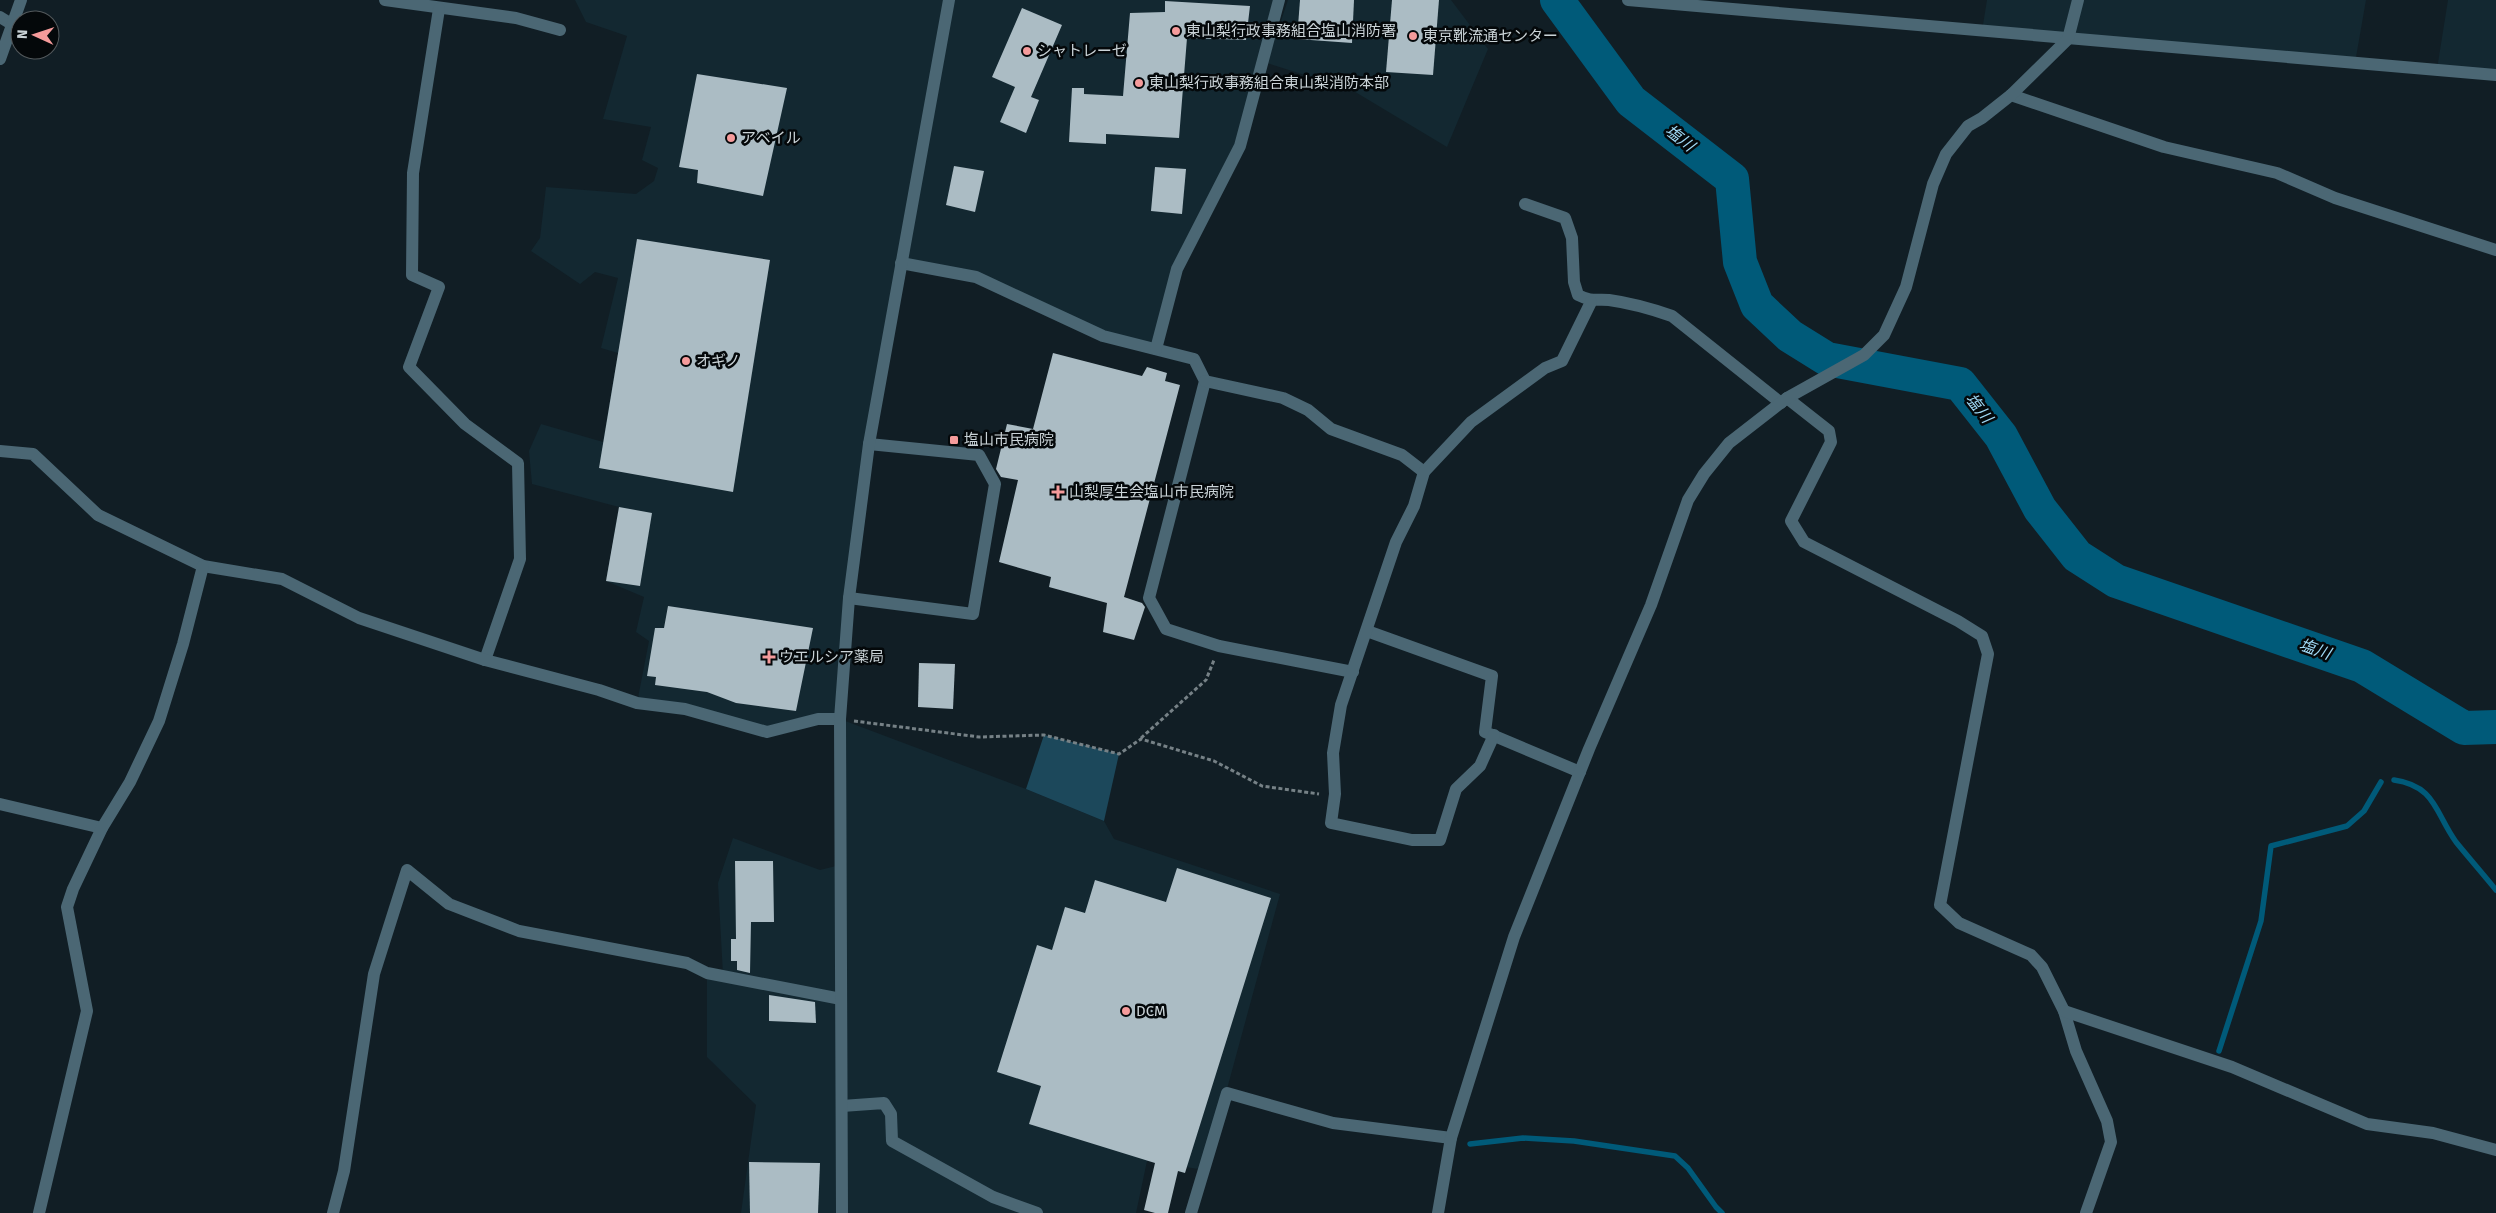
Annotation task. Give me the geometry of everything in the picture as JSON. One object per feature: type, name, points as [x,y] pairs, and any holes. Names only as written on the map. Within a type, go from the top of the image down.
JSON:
[{"type":"street","points":[[385,0],[439,9],[516,18],[560,30]]},
{"type":"street","points":[[842,1213],[840,719],[849,598],[869,444],[949,0]]},
{"type":"street","points":[[1156,349],[1177,269],[1240,146],[1279,0]]},
{"type":"street","points":[[1628,0],[2496,75]]},
{"type":"street","points":[[1438,1213],[1451,1138],[1514,937],[1580,772],[1651,605],[1688,500],[1704,474],[1729,443],[1784,400],[1864,355],[1884,335],[1906,287],[1933,184],[1946,154],[1968,126],[1982,118],[2011,95],[2068,39],[2078,0]]},
{"type":"street","points":[[439,9],[413,173],[412,275],[439,287],[409,367],[464,424],[518,463],[520,559],[485,660]]},
{"type":"street","points":[[0,59],[10,33]]},
{"type":"street","points":[[2011,95],[2164,147],[2277,173],[2335,198],[2496,250]]},
{"type":"street","points":[[1525,204],[1565,218],[1572,238],[1574,282],[1578,295],[1591,302],[1608,300],[1652,309],[1672,316],[1784,400],[1829,431],[1831,442],[1791,521],[1804,542],[1958,621],[1982,636],[1988,654],[1940,904],[1959,923],[2031,956],[2042,967],[2064,1011],[2076,1051],[2107,1121],[2111,1142],[2086,1213]]},
{"type":"street","points":[[901,263],[976,277],[1104,336],[1194,358],[1205,381],[1149,598],[1166,629],[1219,646],[1353,672]]},
{"type":"street","points":[[1494,735],[1480,766],[1456,789],[1440,840],[1412,840],[1331,823],[1335,796],[1333,753],[1340,706],[1396,542],[1414,506],[1424,472],[1471,422],[1545,368],[1562,361],[1591,302]]},
{"type":"street","points":[[1205,381],[1283,398],[1308,410],[1331,429],[1402,455],[1424,472]]},
{"type":"street","points":[[849,598],[973,614],[995,484],[979,455],[869,444]]},
{"type":"street","points":[[0,451],[33,454],[98,515],[203,566],[282,579],[359,618],[485,660],[599,690],[636,703],[685,709],[768,732],[818,719],[840,719]]},
{"type":"street","points":[[39,1213],[87,1011],[67,907],[73,889],[102,828],[130,782],[159,721],[183,644],[203,566]]},
{"type":"street","points":[[1367,631],[1492,676],[1486,732],[1580,772]]},
{"type":"street","points":[[0,804],[102,828]]},
{"type":"street","points":[[333,1213],[344,1172],[374,974],[407,870],[449,904],[519,931],[687,963],[707,973],[841,999]]},
{"type":"street","points":[[2064,1011],[2232,1067],[2367,1124],[2433,1133],[2496,1150]]},
{"type":"street","points":[[1191,1213],[1227,1093],[1333,1123],[1451,1138]]},
{"type":"street","points":[[842,1106],[884,1103],[891,1114],[892,1141],[993,1197],[1037,1213]]},
{"type":"path","points":[[840,719],[979,737],[1044,735],[1119,754],[1141,739],[1206,680],[1219,646]]},
{"type":"path","points":[[1141,739],[1214,761],[1262,786],[1335,796]]},
{"type":"shaded area","points":[[575,0],[1279,0],[1240,146],[1177,269],[1156,349],[1103,336],[976,277],[901,263],[888,336],[840,719],[1026,789],[1104,821],[1114,839],[1280,894],[1205,1170],[1147,1161],[1136,1213],[741,1213],[756,1105],[707,1057],[707,973],[723,975],[718,883],[733,838],[820,870],[840,865],[840,720],[767,732],[637,703],[649,641],[636,632],[644,597],[606,581],[619,507],[532,484],[529,451],[541,424],[603,442],[618,353],[601,348],[618,278],[595,272],[580,284],[531,251],[540,238],[546,187],[636,194],[654,181],[658,168],[642,160],[651,127],[603,119],[627,36],[586,22]]},
{"type":"shaded area","points":[[1288,0],[1451,0],[1488,49],[1447,147],[1352,90],[1267,63]]},
{"type":"shaded area","points":[[1987,0],[2366,0],[2355,63],[1982,31]]},
{"type":"shaded area","points":[[2448,0],[2496,0],[2496,75],[2437,69]]},
{"type":"shaded area","points":[[1044,735],[1119,754],[1104,821],[1026,789]]},
{"type":"building","points":[[1300,0],[1354,0],[1352,43],[1297,39]]},
{"type":"building","name":"東京靴流通センター","points":[[1392,0],[1439,0],[1433,75],[1386,72]]},
{"type":"building","points":[[1165,1],[1250,6],[1246,40],[1187,38],[1179,138],[1106,134],[1106,144],[1069,142],[1072,88],[1084,88],[1084,94],[1123,96],[1130,13],[1165,12]]},
{"type":"building","name":"シャトレーゼ","points":[[1022,8],[1062,25],[1031,97],[1039,100],[1026,133],[1000,122],[1015,87],[992,77]]},
{"type":"building","points":[[697,74],[787,88],[763,196],[697,183],[698,170],[679,167]]},
{"type":"building","points":[[954,166],[984,171],[975,212],[946,205]]},
{"type":"building","points":[[1155,167],[1186,169],[1182,214],[1151,211]]},
{"type":"building","name":"オギノ","points":[[637,239],[770,260],[733,492],[599,468]]},
{"type":"building","points":[[1053,353],[1142,376],[1147,367],[1167,373],[1165,381],[1180,385],[1124,597],[1142,603],[1145,607],[1134,640],[1103,632],[1107,603],[1049,587],[1051,577],[999,562],[1018,480],[1001,477],[996,469],[1007,424],[1033,429]]},
{"type":"building","points":[[619,507],[652,513],[640,586],[606,581]]},
{"type":"building","points":[[668,606],[813,628],[796,711],[736,703],[707,692],[655,685],[656,677],[647,676],[655,628],[664,628]]},
{"type":"building","points":[[919,663],[955,664],[953,709],[918,707]]},
{"type":"building","points":[[735,861],[773,861],[774,922],[751,922],[750,973],[737,970],[737,961],[731,961],[731,939],[736,939]]},
{"type":"building","name":"DCM","points":[[1177,868],[1271,898],[1185,1173],[1178,1171],[1168,1213],[1155,1213],[1144,1210],[1155,1163],[1029,1124],[1041,1086],[997,1072],[1037,945],[1052,950],[1065,907],[1085,913],[1095,880],[1166,902]]},
{"type":"building","points":[[769,995],[815,1002],[816,1023],[769,1021]]},
{"type":"building","points":[[749,1162],[820,1163],[818,1213],[750,1213]]},
{"type":"waterway","name":"塩川","points":[[1557,0],[1631,101],[1732,179],[1740,262],[1757,305],[1790,336],[1827,359],[1960,384],[2001,436],[2040,509],[2077,556],[2116,581],[2362,666],[2464,728],[2496,727]]},
{"type":"waterway","points":[[2394,780],[2408,783],[2427,795],[2456,842],[2496,890]]},
{"type":"waterway","points":[[2219,1051],[2261,921],[2271,846],[2347,826],[2364,811],[2381,782]]},
{"type":"waterway","points":[[1470,1144],[1523,1138],[1574,1141],[1675,1156],[1688,1168],[1722,1213]]},
{"type":"place","name":"東山梨行政事務組合塩山消防署","points":[[1176,31]]},
{"type":"place","name":"東京靴流通センター","points":[[1413,36]]},
{"type":"place","name":"シャトレーゼ","points":[[1027,51]]},
{"type":"place","name":"東山梨行政事務組合東山梨消防本部","points":[[1139,83]]},
{"type":"place","name":"アベイル","points":[[731,138]]},
{"type":"place","name":"オギノ","points":[[686,361]]},
{"type":"place","name":"塩山市民病院","points":[[954,440]]},
{"type":"place","name":"山梨厚生会塩山市民病院","points":[[1058,492]]},
{"type":"place","name":"ウエルシア薬局","points":[[769,657]]},
{"type":"place","name":"DCM","points":[[1126,1011]]}]
